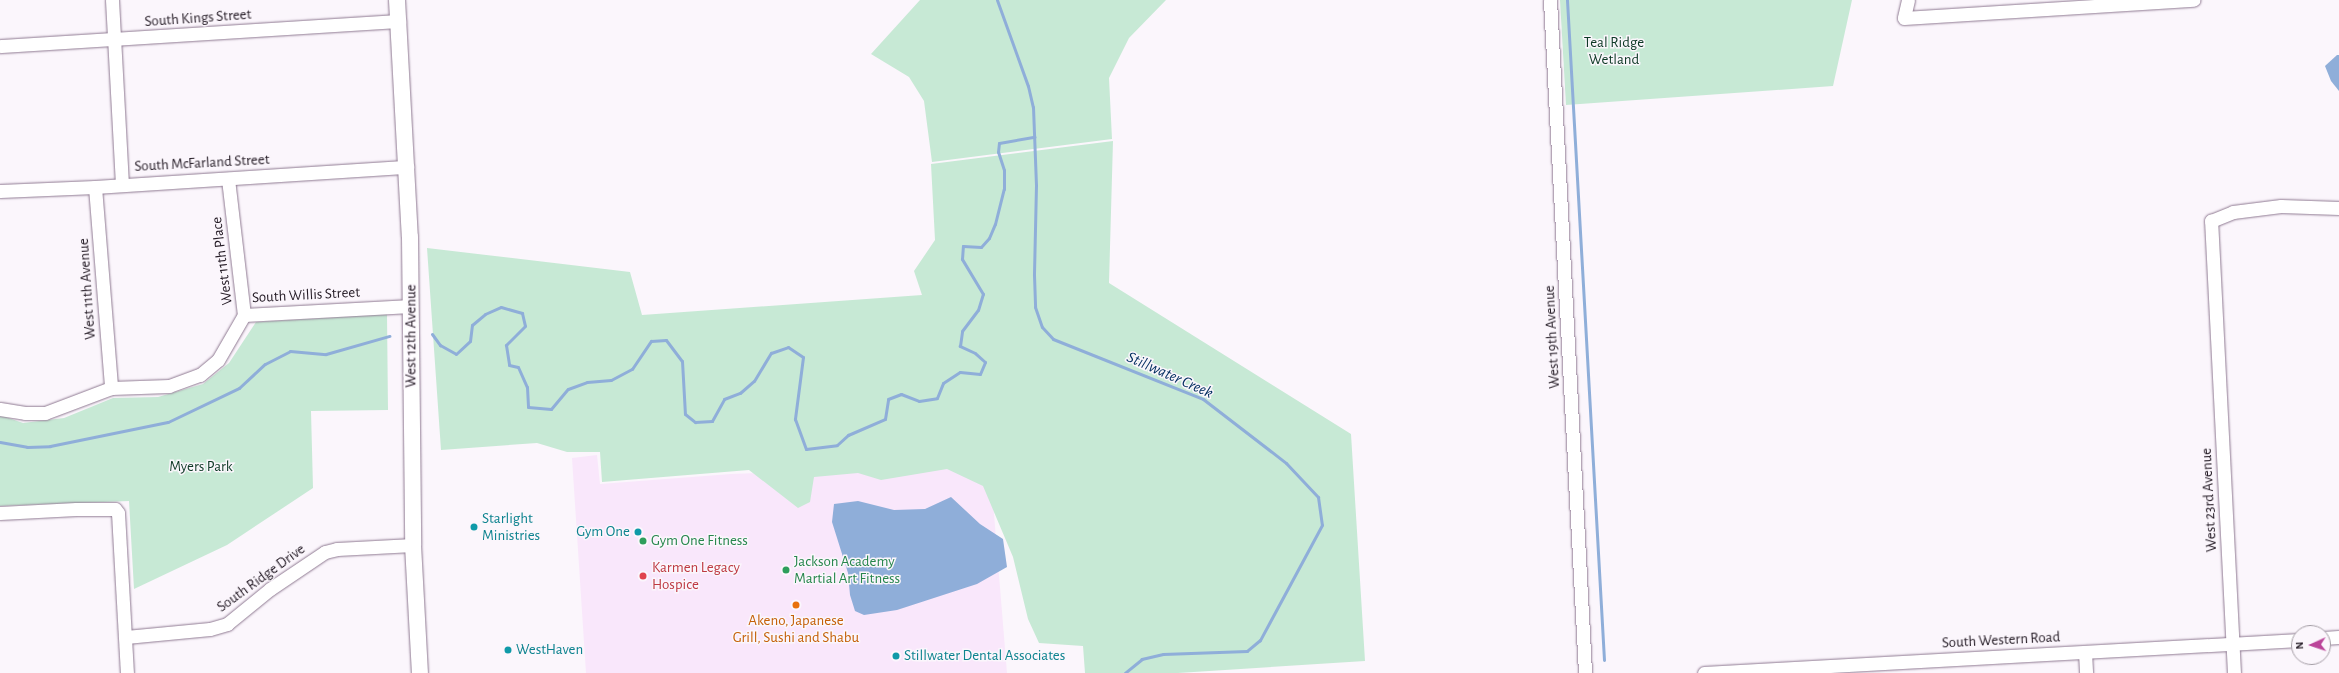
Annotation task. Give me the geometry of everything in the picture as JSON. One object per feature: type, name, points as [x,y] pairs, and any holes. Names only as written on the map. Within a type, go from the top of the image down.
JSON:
[{"type":"main road","name":"West 12th Avenue","points":[[397,0],[407,167],[411,306],[413,545],[420,673]]},
{"type":"street","points":[[112,0],[122,184]]},
{"type":"street","name":"West 19th Avenue","points":[[1550,0],[1585,673]]},
{"type":"street","points":[[1908,0],[1904,18],[2194,0]]},
{"type":"street","name":"South Kings Street","points":[[0,46],[398,21]]},
{"type":"street","name":"South McFarland Street","points":[[0,191],[95,187],[122,184],[407,167]]},
{"type":"street","name":"West 11th Place","points":[[228,178],[244,315]]},
{"type":"street","name":"West 11th Avenue","points":[[95,187],[111,388]]},
{"type":"street","name":"West 23rd Avenue","points":[[2234,673],[2211,221],[2233,212],[2281,206],[2339,208]]},
{"type":"street","name":"South Willis Street","points":[[0,409],[25,413],[45,413],[111,388],[168,386],[200,374],[218,360],[244,315],[411,306]]},
{"type":"street","points":[[0,513],[115,509],[118,513],[127,673]]},
{"type":"street","name":"South Ridge Drive","points":[[126,637],[210,629],[227,624],[270,589],[325,552],[337,549],[413,545]]},
{"type":"street","name":"South Western Road","points":[[1704,673],[2291,640]]},
{"type":"street","points":[[2085,652],[2086,673]]},
{"type":"shaded area","points":[[597,455],[600,484],[731,474],[990,465],[1007,673],[586,673],[572,458]]},
{"type":"green space","points":[[920,0],[1166,0],[1129,38],[1109,78],[1112,139],[932,162],[924,101],[909,77],[871,54]]},
{"type":"green space","name":"Teal Ridge Wetland","points":[[1560,0],[1852,0],[1833,86],[1566,105]]},
{"type":"green space","points":[[1113,141],[1109,283],[1351,434],[1365,661],[1178,673],[1085,673],[1083,646],[1039,643],[1028,619],[1013,557],[983,486],[947,469],[881,480],[858,473],[814,477],[810,502],[798,508],[749,470],[602,482],[600,452],[567,452],[537,443],[441,450],[427,248],[630,272],[642,315],[922,295],[914,271],[935,240],[931,164]]},
{"type":"green space","name":"Myers Park","points":[[387,314],[388,410],[311,411],[313,488],[227,545],[134,589],[129,501],[0,506],[0,415],[23,423],[64,418],[113,398],[158,397],[203,384],[229,363],[256,322]]},
{"type":"water","points":[[2337,55],[2339,55],[2339,91],[2331,81],[2325,66]]},
{"type":"water","points":[[951,497],[980,524],[1003,539],[1007,567],[977,584],[897,610],[864,615],[855,611],[850,595],[848,573],[832,522],[834,504],[858,501],[894,510],[925,509]]},
{"type":"waterway","name":"Stillwater Creek","points":[[997,0],[1028,86],[1033,107],[1036,185],[1034,275],[1035,307],[1042,327],[1053,339],[1203,399],[1286,463],[1318,497],[1322,525],[1260,640],[1247,651],[1163,654],[1142,659],[1125,673]]},
{"type":"waterway","points":[[1567,0],[1604,660]]},
{"type":"waterway","points":[[432,334],[440,345],[456,354],[470,341],[472,325],[485,314],[501,307],[522,313],[525,326],[506,345],[509,365],[518,367],[527,387],[528,407],[551,409],[568,389],[587,382],[611,380],[632,369],[651,341],[666,340],[682,361],[685,414],[695,422],[712,421],[724,399],[740,393],[754,381],[771,353],[788,347],[803,357],[795,419],[806,449],[837,445],[848,435],[885,419],[888,399],[901,394],[919,401],[937,398],[943,383],[960,372],[980,374],[985,362],[975,353],[960,346],[962,331],[978,310],[983,294],[962,259],[963,246],[981,247],[989,238],[995,224],[1004,189],[1004,170],[998,152],[999,143],[1034,137]]},
{"type":"waterway","points":[[0,442],[27,447],[50,446],[168,422],[239,388],[265,364],[290,351],[326,354],[389,336]]},
{"type":"place","name":"Starlight Ministries","points":[[474,527]]},
{"type":"place","name":"Gym One","points":[[638,532]]},
{"type":"place","name":"Gym One Fitness","points":[[643,541]]},
{"type":"place","name":"Jackson Academy Martial Art Fitness","points":[[786,570]]},
{"type":"place","name":"Karmen Legacy Hospice","points":[[643,576]]},
{"type":"place","name":"Akeno, Japanese Grill, Sushi and Shabu","points":[[796,605]]},
{"type":"place","name":"WestHaven","points":[[508,650]]},
{"type":"place","name":"Stillwater Dental Associates","points":[[896,656]]}]
